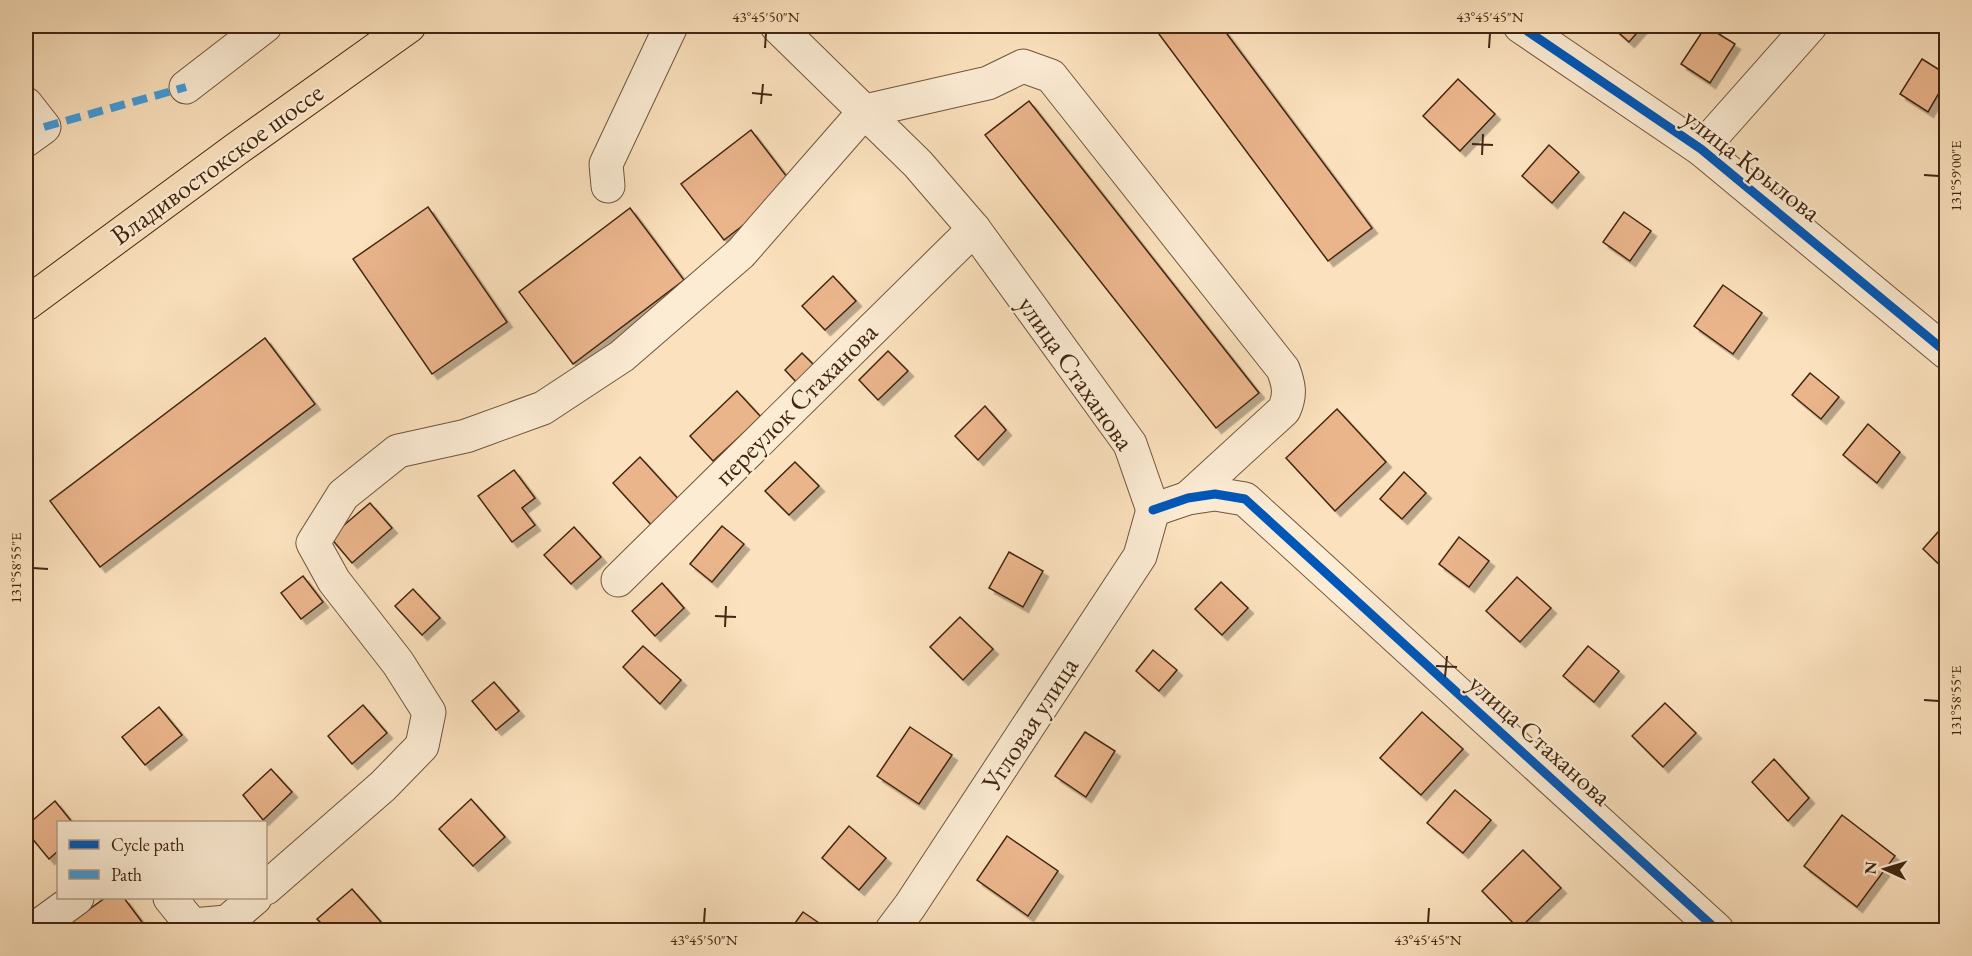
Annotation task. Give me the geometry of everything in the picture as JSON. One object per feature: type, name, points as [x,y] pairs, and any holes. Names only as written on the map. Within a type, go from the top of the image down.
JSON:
[{"type":"highway","name":"Владивостокское шоссе","points":[[26,304],[225,157],[409,26]]},
{"type":"street","points":[[186,87],[265,26]]},
{"type":"street","points":[[608,186],[606,164],[671,26]]},
{"type":"street","name":"улица Крылова","points":[[1520,26],[1701,149],[1947,352]]},
{"type":"street","points":[[1701,149],[1810,26]]},
{"type":"street","name":"улица Стаханова","points":[[792,30],[865,111],[918,164],[974,229],[1130,444],[1153,510],[1188,498],[1215,494],[1245,499],[1717,930]]},
{"type":"street","points":[[267,887],[383,786],[422,746],[429,712],[398,663],[334,581],[314,543],[343,495],[398,451],[466,436],[543,408],[622,356],[741,253],[865,111],[988,83],[1023,66],[1051,76],[1283,369],[1289,383],[1289,397],[1284,410],[1188,498]]},
{"type":"street","points":[[26,104],[44,127],[26,140]]},
{"type":"street","name":"переулок Стаханова","points":[[618,580],[974,229]]},
{"type":"street","name":"Угловая улица","points":[[891,930],[910,906],[1140,556],[1153,510]]},
{"type":"street","points":[[33,930],[74,899]]},
{"type":"street","points":[[172,899],[192,925],[227,922],[253,899]]},
{"type":"building","points":[[1153,26],[1221,26],[1372,228],[1328,261]]},
{"type":"building","points":[[1611,26],[1643,26],[1629,42]]},
{"type":"building","points":[[1706,26],[1735,44],[1710,83],[1681,64]]},
{"type":"building","points":[[1922,59],[1946,74],[1946,81],[1928,112],[1900,94]]},
{"type":"building","points":[[1458,79],[1495,114],[1460,151],[1423,116]]},
{"type":"building","points":[[1029,101],[1259,393],[1216,428],[985,135]]},
{"type":"building","points":[[751,130],[794,186],[724,240],[681,184]]},
{"type":"building","points":[[1549,145],[1579,172],[1552,203],[1522,176]]},
{"type":"building","points":[[428,207],[507,322],[432,374],[353,259]]},
{"type":"building","points":[[630,208],[684,280],[573,364],[519,292]]},
{"type":"building","points":[[1624,212],[1651,231],[1630,261],[1603,242]]},
{"type":"building","points":[[833,276],[856,301],[825,330],[802,306]]},
{"type":"building","points":[[1723,285],[1762,313],[1733,354],[1694,326]]},
{"type":"building","points":[[265,338],[315,404],[100,567],[50,501]]},
{"type":"building","points":[[888,351],[908,371],[878,400],[859,380]]},
{"type":"building","points":[[802,353],[817,368],[799,385],[785,370]]},
{"type":"building","points":[[1810,373],[1839,397],[1821,419],[1792,395]]},
{"type":"building","points":[[737,391],[761,417],[713,461],[690,436]]},
{"type":"building","points":[[985,406],[1006,430],[978,460],[955,436]]},
{"type":"building","points":[[1337,409],[1386,462],[1335,511],[1286,458]]},
{"type":"building","points":[[1868,424],[1900,452],[1877,483],[1843,455]]},
{"type":"building","points":[[640,457],[682,503],[654,528],[613,483]]},
{"type":"building","points":[[795,462],[819,486],[789,515],[765,491]]},
{"type":"building","points":[[514,470],[535,498],[522,508],[535,525],[512,542],[478,496]]},
{"type":"building","points":[[1404,472],[1426,493],[1402,519],[1380,499]]},
{"type":"building","points":[[370,503],[392,528],[352,563],[330,537]]},
{"type":"building","points":[[1946,523],[1946,571],[1923,549]]},
{"type":"building","points":[[722,526],[744,544],[712,582],[690,564]]},
{"type":"building","points":[[574,527],[601,557],[571,584],[544,555]]},
{"type":"building","points":[[1459,537],[1489,561],[1469,587],[1439,564]]},
{"type":"building","points":[[1009,552],[1043,571],[1023,607],[989,588]]},
{"type":"building","points":[[303,576],[323,602],[301,619],[281,593]]},
{"type":"building","points":[[1517,577],[1551,608],[1520,642],[1486,611]]},
{"type":"building","points":[[1221,582],[1248,608],[1222,635],[1195,609]]},
{"type":"building","points":[[662,583],[684,608],[655,636],[632,611]]},
{"type":"building","points":[[413,589],[440,618],[422,635],[395,606]]},
{"type":"building","points":[[960,617],[993,649],[963,680],[930,647]]},
{"type":"building","points":[[643,646],[681,680],[660,704],[623,667]]},
{"type":"building","points":[[1588,646],[1619,671],[1594,702],[1563,676]]},
{"type":"building","points":[[1153,650],[1177,670],[1159,691],[1136,671]]},
{"type":"building","points":[[494,682],[519,711],[496,730],[472,701]]},
{"type":"building","points":[[1665,703],[1696,733],[1663,767],[1632,736]]},
{"type":"building","points":[[363,705],[387,733],[352,764],[328,736]]},
{"type":"building","points":[[159,707],[182,735],[145,765],[122,737]]},
{"type":"building","points":[[1422,712],[1463,749],[1421,795],[1380,758]]},
{"type":"building","points":[[910,727],[952,755],[919,804],[877,776]]},
{"type":"building","points":[[1085,732],[1115,751],[1086,797],[1055,776]]},
{"type":"building","points":[[1774,759],[1809,798],[1788,821],[1752,782]]},
{"type":"building","points":[[271,769],[292,792],[263,820],[243,795]]},
{"type":"building","points":[[1455,790],[1491,820],[1463,853],[1427,823]]},
{"type":"building","points":[[471,799],[505,837],[473,866],[439,829]]},
{"type":"building","points":[[55,801],[71,821],[57,821],[57,852],[49,859],[26,831],[26,826]]},
{"type":"building","points":[[1842,815],[1895,856],[1857,907],[1804,866]]},
{"type":"building","points":[[849,826],[886,858],[859,890],[822,858]]},
{"type":"building","points":[[1007,836],[1058,871],[1028,916],[977,880]]},
{"type":"building","points":[[1523,850],[1561,888],[1519,929],[1482,891]]},
{"type":"building","points":[[352,889],[388,930],[328,930],[317,919]]},
{"type":"building","points":[[104,899],[125,899],[148,930],[69,930],[66,926]]},
{"type":"building","points":[[803,912],[828,929],[790,930]]},
{"type":"marked path","points":[[44,127],[186,87]]},
{"type":"cycle path","points":[[1520,26],[1701,149],[1946,352]]},
{"type":"cycle path","points":[[1153,510],[1188,498],[1215,494],[1245,499],[1717,930]]}]
